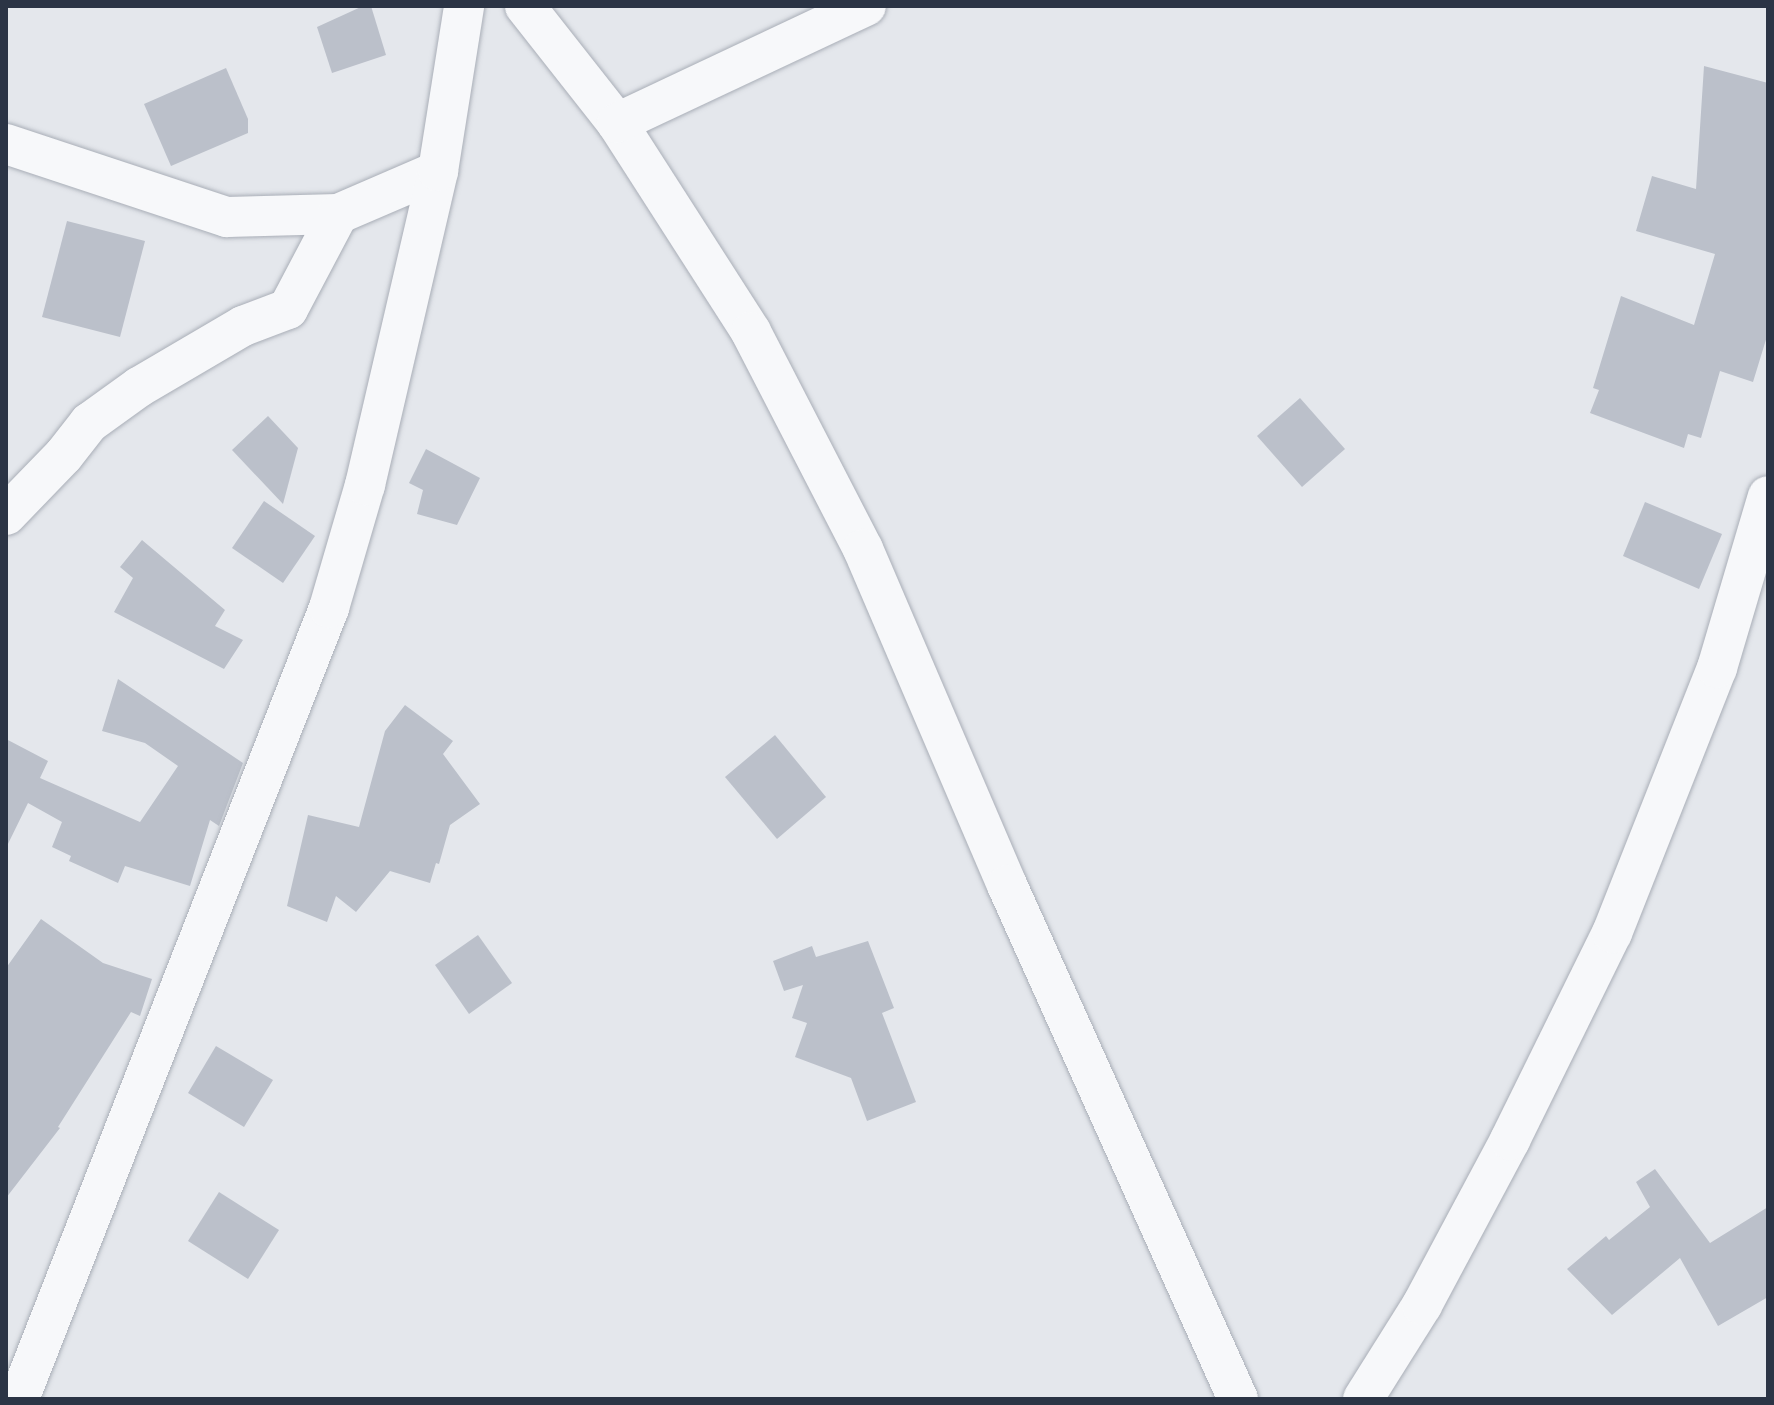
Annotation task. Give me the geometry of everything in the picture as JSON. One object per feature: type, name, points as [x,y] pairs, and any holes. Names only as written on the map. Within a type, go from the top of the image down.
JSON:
[{"type":"street","points":[[19,1399],[329,608],[365,485],[438,171],[464,6]]},
{"type":"street","points":[[525,6],[617,123],[751,332],[863,549],[1007,885],[1238,1399]]},
{"type":"street","points":[[617,123],[866,6]]},
{"type":"street","points":[[6,144],[227,217],[338,214],[438,171]]},
{"type":"street","points":[[6,515],[64,455],[89,423],[139,387],[243,326],[288,309],[338,214]]},
{"type":"street","points":[[1363,1399],[1437,1277],[1510,1140],[1612,933],[1717,668],[1768,496]]},
{"type":"building","points":[[363,6],[371,6],[386,55],[332,73],[317,27]]},
{"type":"building","points":[[1704,66],[1768,83],[1768,333],[1753,382],[1720,371],[1701,438],[1688,434],[1684,448],[1590,413],[1599,390],[1593,388],[1621,296],[1694,325],[1715,254],[1636,231],[1652,176],[1696,189]]},
{"type":"building","points":[[226,68],[248,119],[248,133],[171,166],[144,104]]},
{"type":"building","points":[[67,221],[145,241],[120,337],[42,317]]},
{"type":"building","points":[[1300,398],[1345,449],[1302,487],[1257,436]]},
{"type":"building","points":[[268,416],[298,448],[283,504],[232,450]]},
{"type":"building","points":[[426,449],[480,478],[457,525],[417,514],[423,490],[409,483]]},
{"type":"building","points":[[264,501],[315,536],[283,583],[232,548]]},
{"type":"building","points":[[1645,502],[1722,534],[1699,589],[1623,556]]},
{"type":"building","points":[[142,540],[225,610],[215,626],[243,640],[224,669],[114,612],[133,578],[120,567]]},
{"type":"building","points":[[118,679],[243,763],[219,826],[210,820],[190,886],[125,866],[118,883],[69,861],[71,856],[52,847],[62,822],[28,803],[6,848],[6,739],[48,761],[40,778],[140,822],[178,766],[145,743],[102,731]]},
{"type":"building","points":[[405,705],[453,741],[443,754],[480,804],[450,825],[430,883],[390,871],[356,912],[336,896],[327,922],[287,906],[308,815],[359,827],[385,731]]},
{"type":"building","points":[[775,735],[826,797],[777,839],[725,777]]},
{"type":"building","points":[[41,919],[103,963],[152,979],[140,1016],[131,1012],[60,1128],[6,1198],[6,968]]},
{"type":"building","points":[[478,935],[512,983],[469,1014],[435,965]]},
{"type":"building","points":[[868,941],[894,1008],[882,1013],[916,1102],[867,1121],[851,1078],[795,1057],[807,1023],[792,1018],[803,985],[784,991],[773,961],[812,946],[816,957]]},
{"type":"building","points":[[216,1046],[273,1080],[244,1127],[188,1093]]},
{"type":"building","points":[[1655,1169],[1710,1243],[1768,1207],[1768,1297],[1718,1326],[1680,1258],[1612,1315],[1567,1269],[1606,1236],[1609,1240],[1650,1207],[1636,1182]]},
{"type":"building","points":[[219,1192],[279,1230],[248,1279],[188,1241]]}]
